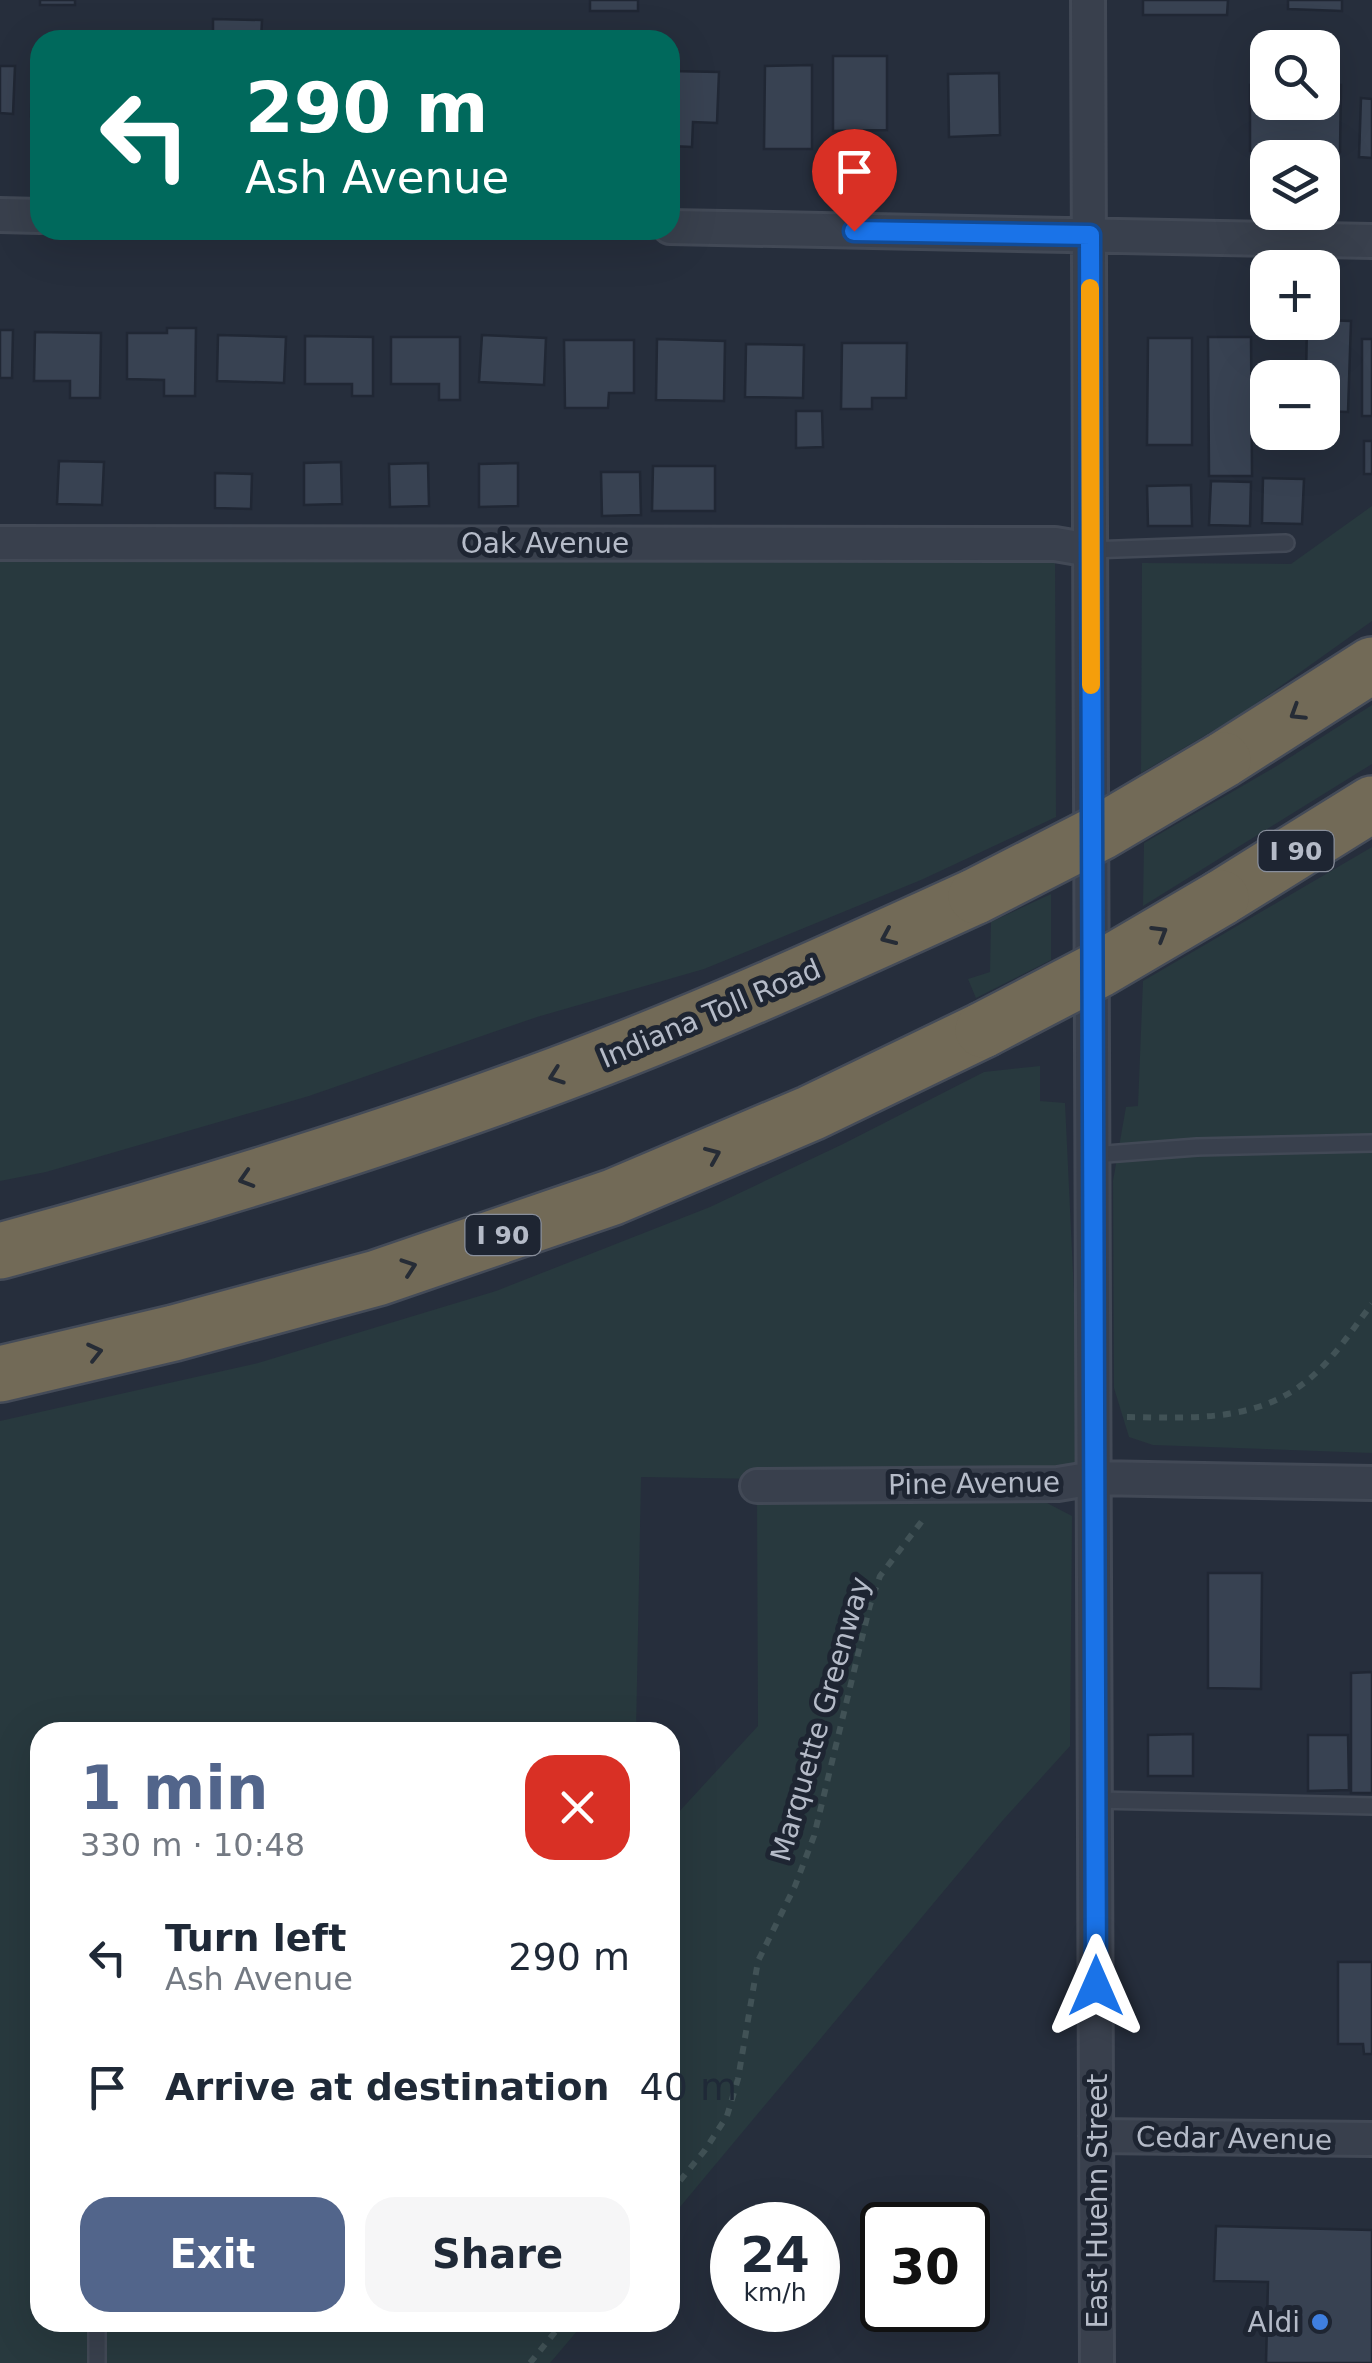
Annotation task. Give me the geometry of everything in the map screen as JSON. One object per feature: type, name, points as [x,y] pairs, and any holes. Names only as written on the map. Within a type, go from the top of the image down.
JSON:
[{"type":"highway","name":"Indiana Toll Road","points":[[0,1251],[330,1154],[558,1075],[780,986],[976,896],[1101,832],[1372,665]]},
{"type":"highway","name":"I 90","points":[[0,1374],[174,1333],[377,1278],[614,1197],[811,1113],[983,1030],[1100,969],[1372,804]]},
{"type":"street","name":"East Huehn Street","points":[[1088,0],[1097,2363]]},
{"type":"street","points":[[0,215],[30,216]]},
{"type":"street","points":[[680,228],[1372,241]]},
{"type":"street","name":"Oak Avenue","points":[[0,542],[1054,544],[1090,550]]},
{"type":"street","name":"Pine Avenue","points":[[756,1486],[1058,1484],[1094,1478],[1372,1482]]},
{"type":"street","name":"Cedar Avenue","points":[[1096,2136],[1372,2139]]},
{"type":"lane","points":[[1090,550],[1286,543]]},
{"type":"lane","points":[[1093,1155],[1372,1143]]},
{"type":"lane","points":[[1095,1800],[1372,1806]]},
{"type":"lane","points":[[97,2332],[97,2363]]},
{"type":"path","points":[[1128,1417],[1208,1418],[1243,1413],[1284,1398],[1318,1371],[1372,1304]]},
{"type":"path","name":"Marquette Greenway","points":[[680,2181],[727,2116],[738,2079],[758,1961],[796,1886],[814,1836],[880,1576],[922,1521],[974,1484]]},
{"type":"path","points":[[530,2363],[556,2332]]},
{"type":"shaded area","points":[[1372,506],[1372,621],[1240,715],[1141,773],[1142,563],[1291,564]]},
{"type":"shaded area","points":[[0,543],[1055,544],[1056,817],[921,880],[704,969],[537,1017],[309,1096],[46,1172],[0,1181]]},
{"type":"shaded area","points":[[1372,705],[1372,764],[1143,906],[1144,843]]},
{"type":"shaded area","points":[[1372,847],[1372,1453],[1153,1445],[1129,1437],[1114,1388],[1113,1181],[1126,1107],[1138,1106],[1143,981]]},
{"type":"shaded area","points":[[1051,894],[1051,960],[976,998],[968,979],[990,972],[991,922]]},
{"type":"shaded area","points":[[1040,1066],[1040,1101],[1065,1103],[1083,1484],[641,1477],[636,1722],[30,1722],[30,2332],[576,2332],[550,2363],[0,2363],[0,1421],[258,1363],[496,1291],[710,1207],[984,1072]]},
{"type":"shaded area","points":[[986,1492],[1047,1503],[1072,1516],[1070,1746],[1003,1820],[680,2207],[680,1811],[758,1726],[757,1501]]},
{"type":"building","points":[[40,0],[75,0],[75,5],[40,5]]},
{"type":"building","points":[[590,0],[638,0],[638,11],[590,11]]},
{"type":"building","points":[[1143,0],[1228,0],[1227,15],[1143,15]]},
{"type":"building","points":[[1288,0],[1342,0],[1342,11],[1288,9]]},
{"type":"building","points":[[213,19],[262,20],[262,30],[213,30]]},
{"type":"building","points":[[833,56],[887,56],[887,130],[833,131]]},
{"type":"building","points":[[812,65],[812,149],[764,149],[765,66]]},
{"type":"building","points":[[0,66],[15,66],[13,114],[0,113]]},
{"type":"building","points":[[680,71],[719,72],[717,123],[693,122],[692,147],[680,146]]},
{"type":"building","points":[[999,73],[1000,135],[949,137],[948,74]]},
{"type":"building","points":[[1341,85],[1340,152],[1340,140],[1250,140],[1250,120],[1340,120]]},
{"type":"building","points":[[1361,98],[1372,99],[1372,158],[1359,157]]},
{"type":"building","points":[[1340,321],[1351,321],[1348,412],[1340,412],[1340,360],[1306,360],[1307,340],[1340,340]]},
{"type":"building","points":[[167,328],[196,328],[195,396],[164,396],[164,380],[127,379],[127,333],[167,333]]},
{"type":"building","points":[[0,330],[13,330],[12,378],[0,378]]},
{"type":"building","points":[[35,332],[101,333],[100,398],[70,398],[70,381],[34,381]]},
{"type":"building","points":[[218,335],[286,337],[284,383],[217,381]]},
{"type":"building","points":[[482,335],[546,338],[544,385],[479,382]]},
{"type":"building","points":[[305,336],[373,337],[373,396],[352,396],[352,384],[305,384]]},
{"type":"building","points":[[391,337],[460,337],[460,400],[439,400],[439,384],[391,384]]},
{"type":"building","points":[[1208,337],[1250,337],[1252,476],[1209,476]]},
{"type":"building","points":[[1148,338],[1192,338],[1192,445],[1147,445]]},
{"type":"building","points":[[657,339],[725,341],[724,401],[656,400]]},
{"type":"building","points":[[1362,339],[1372,339],[1372,416],[1362,416]]},
{"type":"building","points":[[564,340],[634,340],[634,393],[609,393],[608,408],[565,408]]},
{"type":"building","points":[[842,343],[907,343],[906,398],[872,398],[872,409],[841,409]]},
{"type":"building","points":[[746,344],[804,345],[803,398],[745,397]]},
{"type":"building","points":[[796,411],[822,411],[823,447],[796,448]]},
{"type":"building","points":[[1364,441],[1372,441],[1372,474],[1364,474]]},
{"type":"building","points":[[59,461],[104,462],[102,505],[57,504]]},
{"type":"building","points":[[341,462],[342,504],[304,505],[304,463]]},
{"type":"building","points":[[428,463],[429,506],[390,507],[389,464]]},
{"type":"building","points":[[518,463],[518,506],[479,507],[479,464]]},
{"type":"building","points":[[653,466],[715,466],[715,511],[652,511]]},
{"type":"building","points":[[601,472],[640,472],[641,515],[602,516]]},
{"type":"building","points":[[215,473],[252,474],[251,509],[215,508]]},
{"type":"building","points":[[1263,478],[1304,479],[1302,524],[1262,523]]},
{"type":"building","points":[[1211,481],[1251,482],[1250,526],[1209,525]]},
{"type":"building","points":[[1191,485],[1192,526],[1148,526],[1147,486]]},
{"type":"building","points":[[1208,1573],[1262,1573],[1261,1689],[1208,1688]]},
{"type":"building","points":[[1372,1672],[1372,1793],[1351,1793],[1351,1673]]},
{"type":"building","points":[[1193,1734],[1193,1776],[1148,1776],[1148,1735]]},
{"type":"building","points":[[1308,1735],[1348,1735],[1349,1790],[1308,1791]]},
{"type":"building","points":[[1338,1962],[1372,1962],[1372,2054],[1364,2054],[1363,2044],[1338,2044]]},
{"type":"building","name":"Aldi","points":[[1216,2226],[1372,2230],[1372,2363],[1266,2363],[1268,2282],[1214,2281]]},
{"type":"slow traffic","points":[[1090,288],[1091,685]]},
{"type":"place","name":"Aldi","points":[[1320,2322]]},
{"type":"route","points":[[854,231],[1090,235],[1096,1986]]}]
